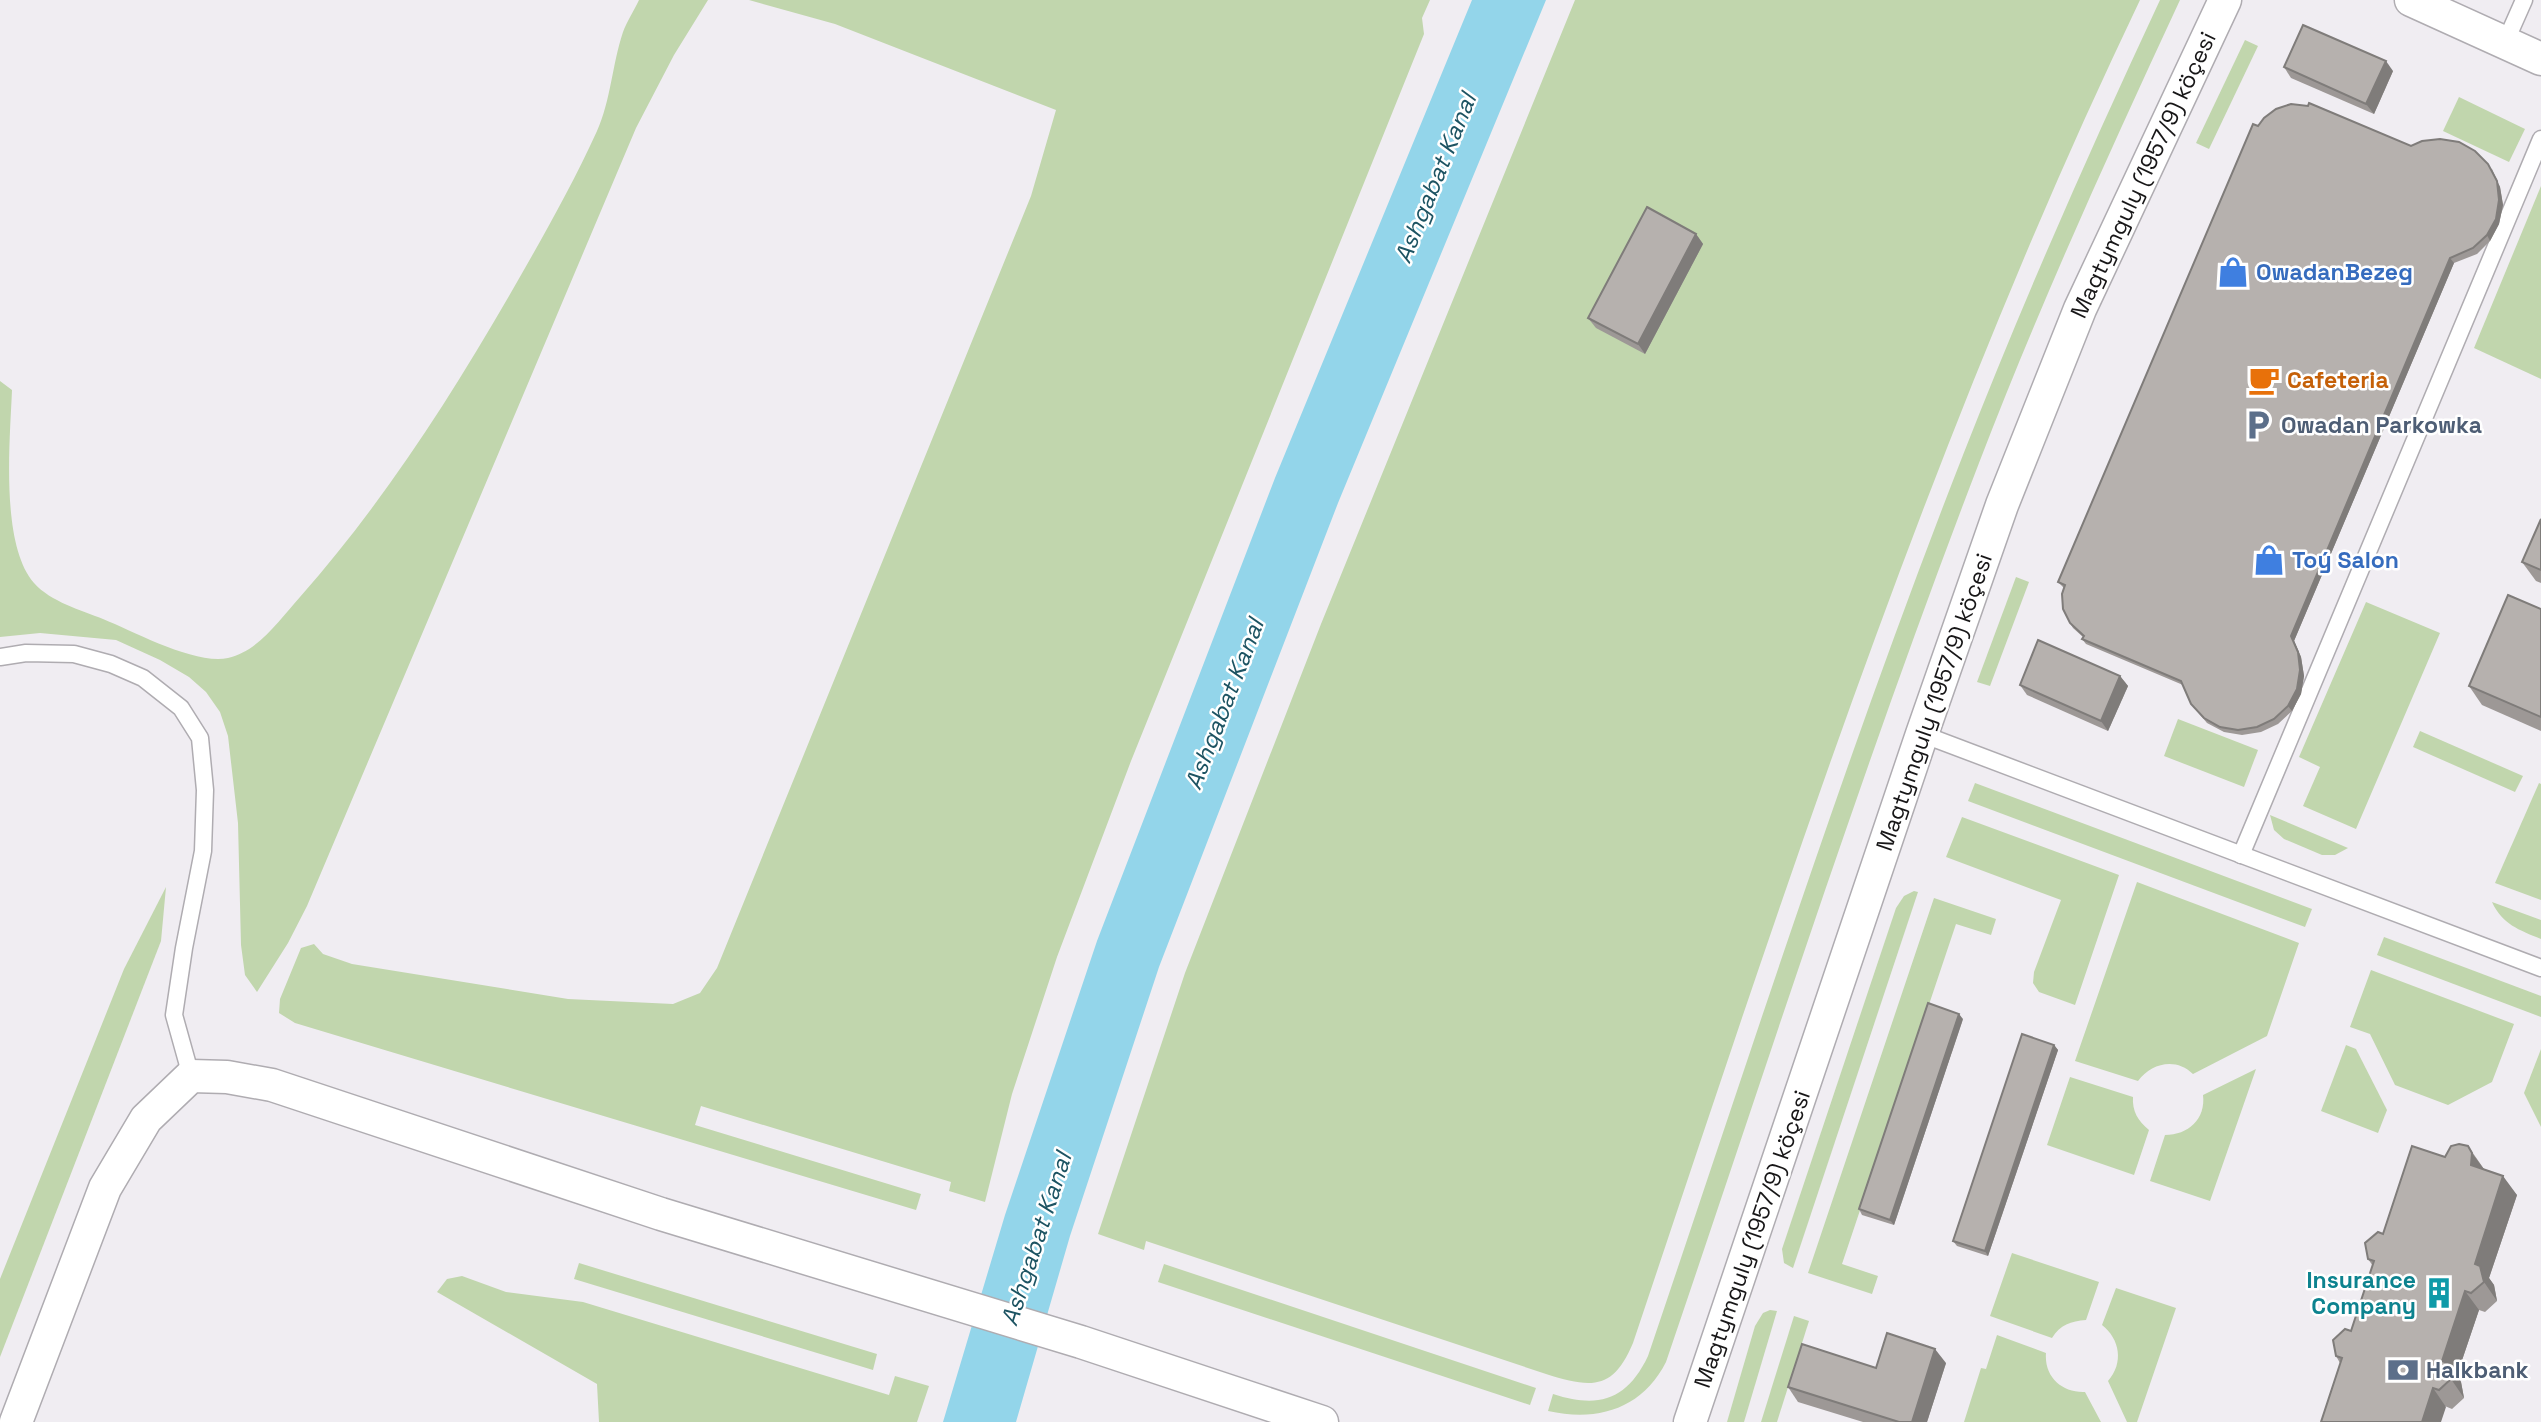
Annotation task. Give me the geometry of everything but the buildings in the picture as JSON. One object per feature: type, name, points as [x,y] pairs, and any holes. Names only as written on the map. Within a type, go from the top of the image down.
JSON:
[{"type":"street","name":"Magtymguly (1957/9) köçesi","points":[[1690,1422],[2002,505],[2080,309],[2225,0]]},
{"type":"street","points":[[2411,0],[2541,59]]},
{"type":"street","points":[[16,1422],[105,1188],[146,1119],[191,1076],[227,1077],[272,1085],[648,1210],[1081,1342],[1322,1422]]},
{"type":"lane","points":[[2505,43],[2524,0]]},
{"type":"lane","points":[[2241,855],[2541,139]]},
{"type":"lane","points":[[0,657],[26,653],[74,654],[111,664],[144,678],[181,708],[200,738],[205,790],[203,851],[174,1015],[191,1076]]},
{"type":"lane","points":[[1922,734],[2541,968]]},
{"type":"green space","points":[[639,0],[708,0],[674,55],[636,128],[307,906],[288,943],[257,992],[245,975],[241,945],[238,823],[228,736],[220,712],[206,692],[189,677],[160,660],[116,640],[40,633],[0,637],[0,381],[12,390],[9,463],[16,543],[23,566],[34,583],[67,605],[182,652],[214,659],[228,658],[250,649],[277,624],[359,526],[412,452],[486,336],[555,215],[597,131],[623,32]]},
{"type":"green space","points":[[749,0],[1430,0],[1422,18],[1424,34],[1131,761],[1057,957],[1012,1094],[985,1202],[949,1191],[951,1182],[701,1106],[695,1125],[921,1194],[916,1210],[295,1023],[279,1013],[280,999],[301,948],[314,944],[323,954],[352,964],[568,999],[673,1004],[700,993],[717,968],[1031,196],[1056,110],[835,24]]},
{"type":"green space","points":[[1575,0],[2140,0],[2065,163],[1995,328],[1929,495],[1806,832],[1633,1343],[1625,1359],[1609,1378],[1588,1383],[1546,1374],[1146,1241],[1144,1250],[1098,1234],[1185,973],[1321,624]]},
{"type":"green space","points":[[2160,0],[2180,0],[2050,288],[1937,574],[1857,798],[1666,1362],[1644,1391],[1617,1408],[1584,1415],[1548,1411],[1553,1394],[1584,1401],[1610,1397],[1621,1391],[1631,1383],[1648,1356],[1800,904],[1920,566],[2033,283]]},
{"type":"green space","points":[[2245,40],[2258,46],[2209,149],[2196,143]]},
{"type":"green space","points":[[2459,97],[2525,129],[2509,162],[2443,131]]},
{"type":"green space","points":[[2541,186],[2541,379],[2474,348]]},
{"type":"green space","points":[[2016,577],[2029,582],[1990,686],[1977,682]]},
{"type":"green space","points":[[2366,602],[2440,633],[2356,829],[2303,806],[2320,767],[2299,757]]},
{"type":"green space","points":[[2178,719],[2258,750],[2244,787],[2164,756]]},
{"type":"green space","points":[[2420,731],[2523,776],[2515,792],[2413,747]]},
{"type":"green space","points":[[1975,783],[2312,909],[2305,927],[1968,801]]},
{"type":"green space","points":[[2539,783],[2541,784],[2541,900],[2495,883]]},
{"type":"green space","points":[[2270,815],[2348,848],[2335,855],[2322,855],[2284,839],[2274,830]]},
{"type":"green space","points":[[1962,817],[2119,875],[2075,1005],[2039,992],[2033,983],[2034,972],[2061,900],[1946,857]]},
{"type":"green space","points":[[2137,882],[2299,943],[2267,1036],[2193,1074],[2179,1065],[2164,1064],[2150,1070],[2138,1081],[2075,1061]]},
{"type":"green space","points":[[166,887],[161,941],[0,1357],[0,1279],[124,969]]},
{"type":"green space","points":[[1918,892],[1793,1268],[1784,1263],[1782,1249],[1896,908],[1904,896]]},
{"type":"green space","points":[[1934,898],[1996,919],[1991,935],[1956,924],[1842,1264],[1878,1276],[1872,1294],[1808,1273]]},
{"type":"green space","points":[[2492,902],[2541,920],[2541,939],[2506,921]]},
{"type":"green space","points":[[2384,937],[2541,996],[2541,1017],[2377,955]]},
{"type":"green space","points":[[2371,970],[2514,1024],[2492,1082],[2448,1105],[2395,1085],[2370,1034],[2350,1027]]},
{"type":"green space","points":[[2346,1045],[2356,1049],[2387,1110],[2378,1133],[2321,1111]]},
{"type":"green space","points":[[2541,1049],[2541,1127],[2524,1093]]},
{"type":"green space","points":[[2256,1069],[2210,1201],[2150,1181],[2165,1135],[2181,1132],[2194,1124],[2202,1111],[2203,1095]]},
{"type":"green space","points":[[2070,1077],[2133,1097],[2136,1115],[2149,1130],[2134,1175],[2047,1145]]},
{"type":"green space","points":[[2012,1253],[2099,1282],[2086,1320],[2066,1324],[2052,1338],[1990,1316]]},
{"type":"green space","points":[[579,1263],[877,1354],[873,1370],[574,1279]]},
{"type":"green space","points":[[1164,1264],[1536,1388],[1530,1405],[1158,1282]]},
{"type":"green space","points":[[462,1276],[506,1292],[583,1302],[889,1395],[895,1376],[929,1386],[917,1422],[599,1422],[597,1384],[437,1292],[447,1279]]},
{"type":"green space","points":[[2116,1288],[2176,1308],[2137,1422],[2127,1422],[2108,1381],[2116,1367],[2118,1352],[2113,1337],[2102,1325]]},
{"type":"green space","points":[[1777,1311],[1744,1422],[1727,1422],[1755,1326],[1763,1313]]},
{"type":"green space","points":[[1794,1316],[1809,1321],[1777,1422],[1761,1422]]},
{"type":"green space","points":[[1997,1335],[2046,1353],[2051,1376],[2069,1390],[2085,1392],[2101,1422],[1964,1422],[1981,1368],[1986,1369]]},
{"type":"water","name":"Ashgabat Kanal","points":[[1472,0],[1546,0],[1338,503],[1159,967],[1070,1236],[1016,1422],[943,1422],[1005,1215],[1097,941],[1275,478]]},
{"type":"place","name":"OwadanBezeg","points":[[2233,272]]},
{"type":"place","name":"Cafeteria","points":[[2264,380]]},
{"type":"place","name":"Owadan Parkowka","points":[[2258,425]]},
{"type":"place","name":"Toý Salon","points":[[2269,560]]},
{"type":"place","name":"Insurance Company","points":[[2439,1293]]},
{"type":"place","name":"Halkbank","points":[[2403,1370]]}]
